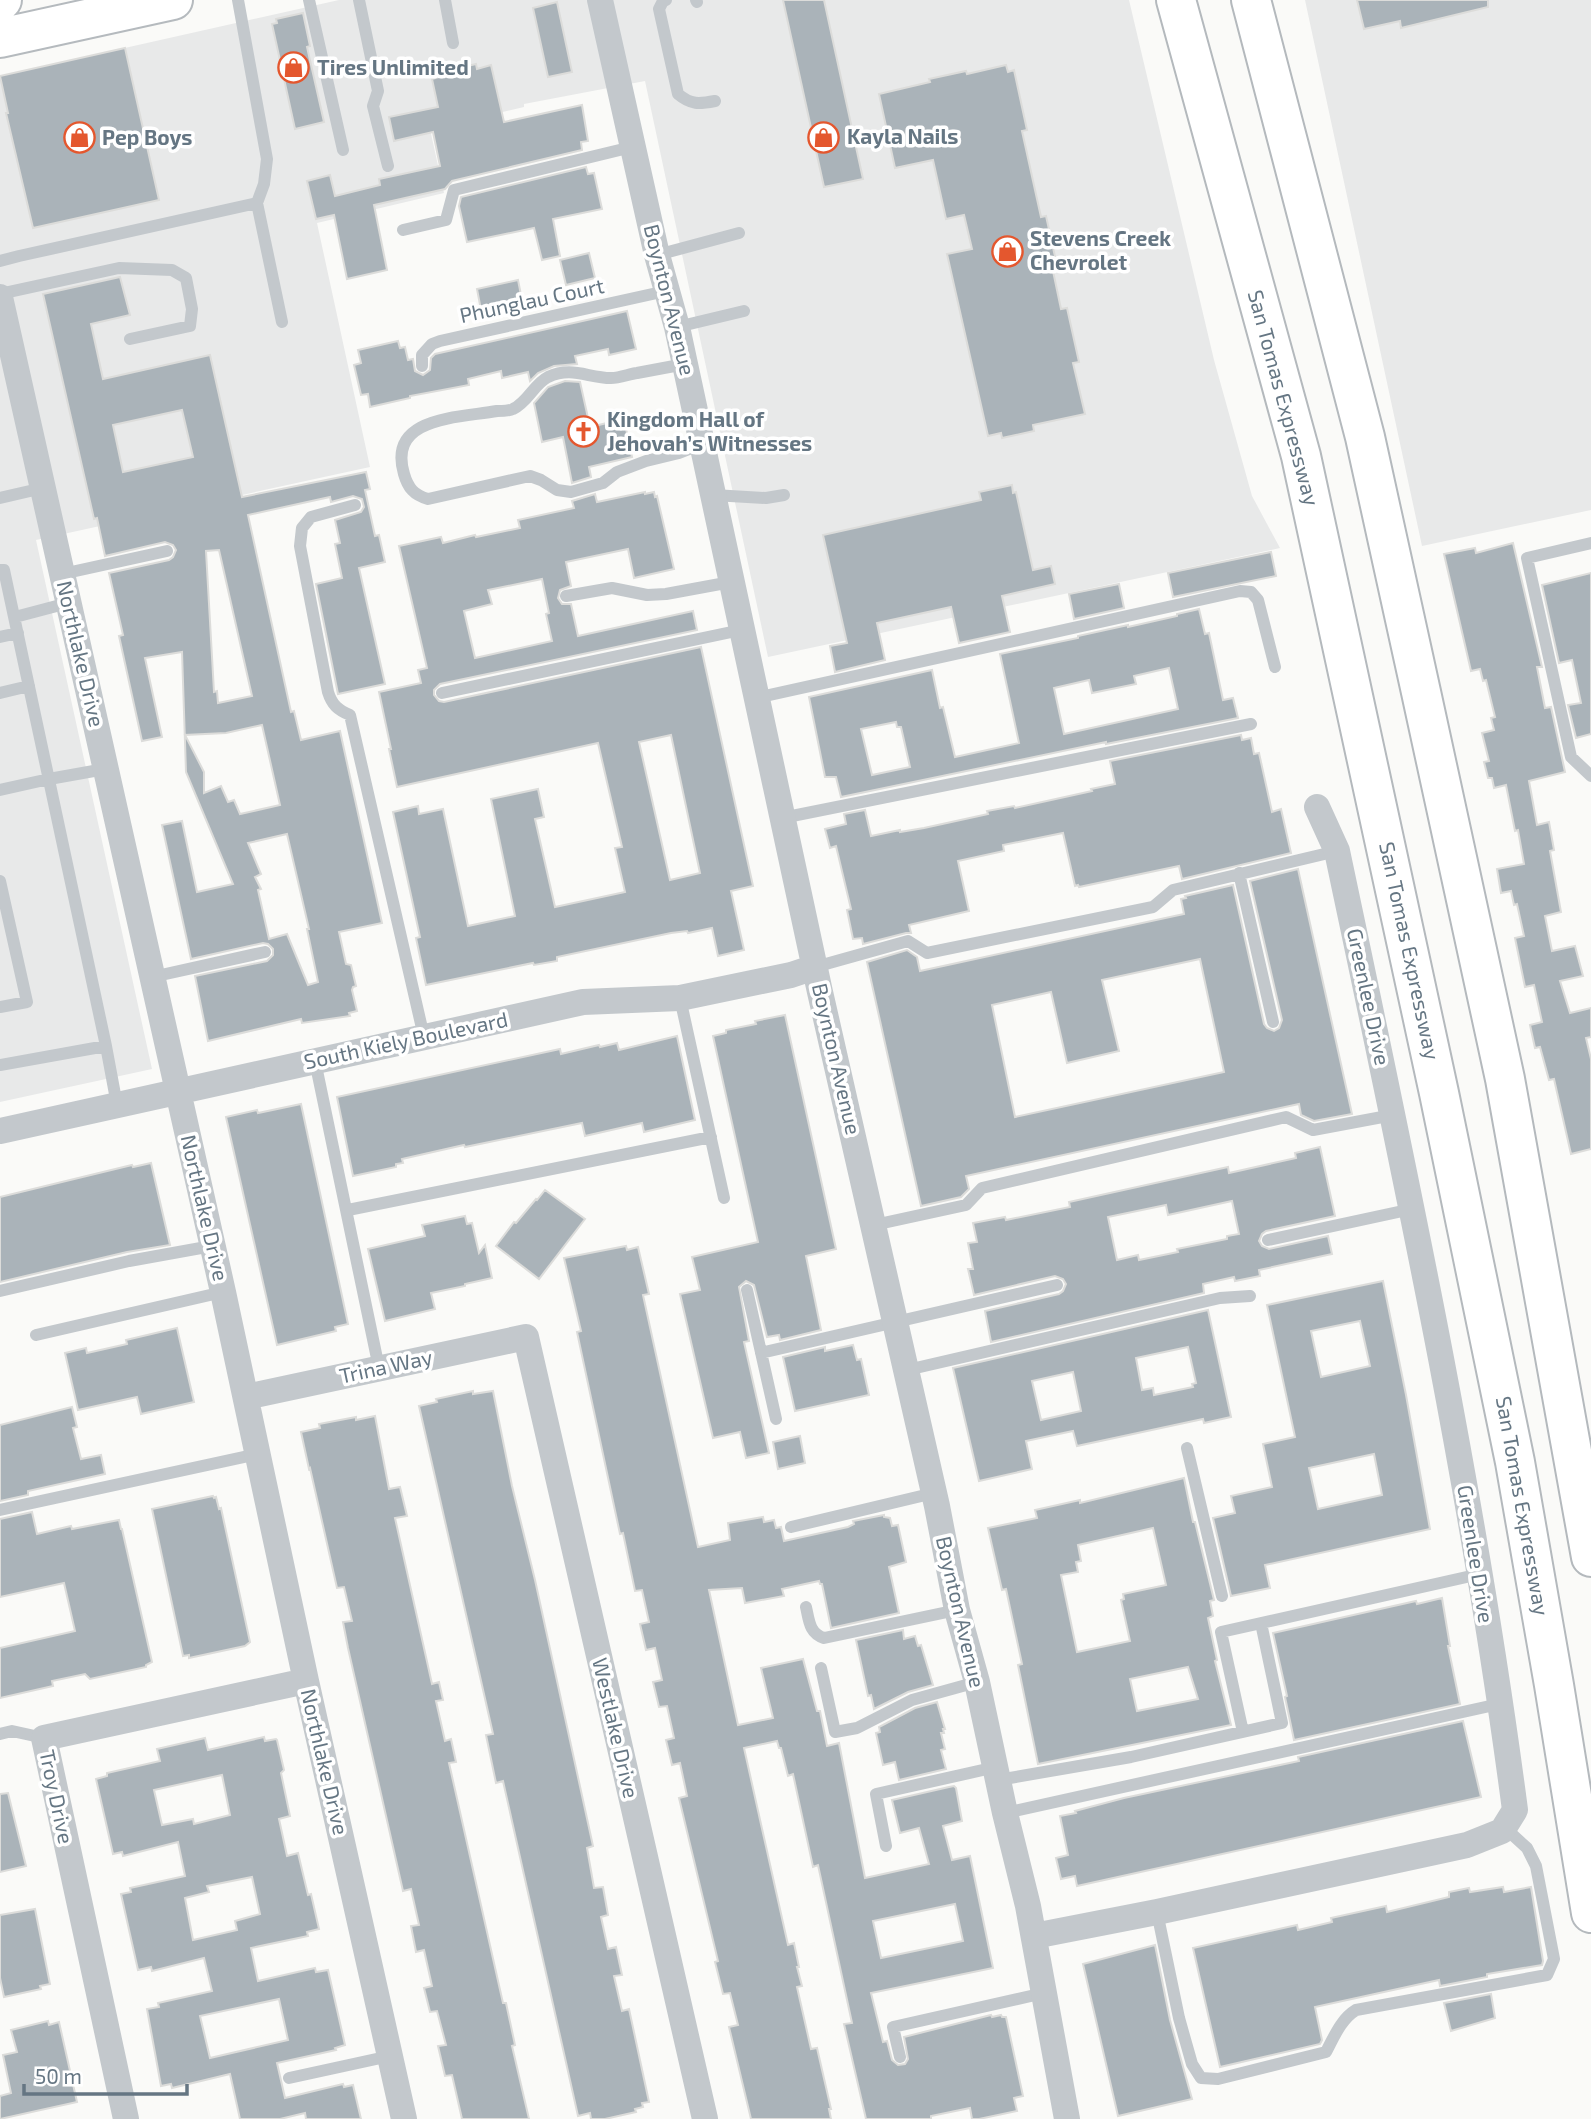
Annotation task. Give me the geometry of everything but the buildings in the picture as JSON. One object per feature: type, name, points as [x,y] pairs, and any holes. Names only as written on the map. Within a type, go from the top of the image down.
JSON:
[{"type":"main road","points":[[0,38],[173,0]]},
{"type":"main road","points":[[1148,0],[1166,54],[1191,107],[1216,147]]},
{"type":"main road","name":"San Tomas Expressway","points":[[1176,0],[1301,456],[1440,1093],[1515,1462],[1591,1913]]},
{"type":"main road","points":[[1251,0],[1365,437],[1505,1079],[1591,1557]]},
{"type":"main road","points":[[1275,84],[1281,27],[1276,0]]},
{"type":"street","name":"Boynton Avenue","points":[[600,0],[657,255],[677,327],[782,818],[896,1323],[957,1610],[977,1682],[1034,1936],[1067,2119]]},
{"type":"street","name":"Northlake Drive","points":[[0,296],[223,1292],[404,2119]]},
{"type":"street","name":"Greenlee Drive","points":[[1317,807],[1337,851],[1412,1209],[1480,1574],[1515,1811],[1504,1827]]},
{"type":"street","name":"South Kiely Boulevard","points":[[0,1132],[583,1002],[680,998],[791,975],[815,967]]},
{"type":"street","name":"Trina Way","points":[[246,1397],[526,1337]]},
{"type":"street","name":"Westlake Drive","points":[[526,1337],[705,2119]]},
{"type":"street","name":"Troy Drive","points":[[126,2119],[44,1738],[306,1681]]},
{"type":"street","points":[[1034,1936],[1467,1845],[1502,1831],[1504,1827]]},
{"type":"lane","points":[[238,0],[267,159],[264,184],[257,203],[282,323]]},
{"type":"lane","points":[[309,0],[343,150]]},
{"type":"lane","points":[[359,0],[378,90],[373,106],[388,166]]},
{"type":"lane","points":[[445,0],[453,43]]},
{"type":"lane","points":[[666,0],[659,9],[678,94],[687,102],[698,105],[715,102]]},
{"type":"lane","points":[[402,230],[446,220],[454,190],[632,147]]},
{"type":"lane","points":[[0,261],[257,203]]},
{"type":"lane","points":[[657,255],[740,233]]},
{"type":"lane","points":[[0,296],[119,268],[172,270],[186,278],[192,309],[190,326],[130,339]]},
{"type":"lane","name":"Phunglau Court","points":[[422,366],[422,355],[432,344],[440,341],[666,291]]},
{"type":"lane","points":[[677,327],[744,311]]},
{"type":"lane","points":[[685,364],[612,378],[578,372],[563,373],[548,377],[513,409],[428,423],[415,430],[405,441],[401,457],[404,472],[408,486],[417,495],[428,499],[530,476],[557,490],[571,492],[603,483],[617,472],[646,461],[702,444]]},
{"type":"lane","points":[[0,498],[43,488]]},
{"type":"lane","points":[[712,495],[766,499],[784,495]]},
{"type":"lane","points":[[355,505],[312,517],[302,528],[300,546],[328,692],[331,702],[338,710],[350,715],[424,1037]]},
{"type":"lane","points":[[1591,543],[1527,558],[1571,757],[1591,776]]},
{"type":"lane","points":[[62,574],[167,551]]},
{"type":"lane","points":[[0,570],[4,569],[15,617],[117,1105]]},
{"type":"lane","points":[[566,596],[612,587],[647,595],[666,594],[731,582]]},
{"type":"lane","points":[[756,698],[1240,591],[1251,592],[1258,600],[1275,667]]},
{"type":"lane","points":[[15,617],[68,603]]},
{"type":"lane","points":[[442,694],[741,630]]},
{"type":"lane","points":[[0,637],[18,633]]},
{"type":"lane","points":[[0,692],[29,686]]},
{"type":"lane","points":[[782,818],[1251,724]]},
{"type":"lane","points":[[0,790],[105,769]]},
{"type":"lane","points":[[815,967],[908,941],[927,953],[1153,907],[1173,890],[1337,851]]},
{"type":"lane","points":[[1239,873],[1273,1022]]},
{"type":"lane","points":[[0,881],[27,1002],[0,1007]]},
{"type":"lane","points":[[152,977],[265,952]]},
{"type":"lane","points":[[680,998],[724,1198]]},
{"type":"lane","points":[[0,1065],[106,1046]]},
{"type":"lane","points":[[315,1061],[379,1368]]},
{"type":"lane","points":[[874,1225],[966,1205],[982,1188],[1286,1117],[1313,1130],[1393,1115]]},
{"type":"lane","points":[[348,1210],[710,1137]]},
{"type":"lane","points":[[1268,1240],[1412,1209]]},
{"type":"lane","points":[[0,1291],[130,1261],[212,1246]]},
{"type":"lane","points":[[761,1353],[1057,1285]]},
{"type":"lane","points":[[747,1290],[776,1419]]},
{"type":"lane","points":[[36,1335],[223,1292]]},
{"type":"lane","points":[[906,1370],[1220,1297],[1250,1296]]},
{"type":"lane","points":[[1187,1448],[1222,1596]]},
{"type":"lane","points":[[0,1510],[258,1454]]},
{"type":"lane","points":[[791,1527],[933,1493]]},
{"type":"lane","points":[[1243,1732],[1221,1632],[1480,1574]]},
{"type":"lane","points":[[806,1606],[811,1628],[817,1636],[824,1638],[957,1610]]},
{"type":"lane","points":[[886,1846],[876,1794],[997,1774],[1131,1757],[1282,1723],[1261,1623]]},
{"type":"lane","points":[[821,1668],[835,1732],[857,1728],[912,1700],[977,1682]]},
{"type":"lane","points":[[1005,1813],[1499,1704]]},
{"type":"lane","points":[[0,1734],[12,1731],[44,1738]]},
{"type":"lane","points":[[1157,1912],[1179,2018],[1192,2064],[1202,2078],[1231,2076],[1326,2052],[1339,2027],[1349,2014],[1356,2010],[1547,1975],[1554,1959],[1535,1866],[1527,1848],[1504,1827]]},
{"type":"lane","points":[[900,2057],[893,2027],[1044,1993]]},
{"type":"lane","points":[[289,2078],[390,2056]]},
{"type":"shaded area","points":[[339,0],[1129,0],[1214,360],[1252,496],[1280,548],[768,657],[645,81],[524,104],[524,107],[430,129],[444,193],[317,223],[370,467],[36,540],[152,1069],[0,1102],[0,76]]},
{"type":"shaded area","points":[[1305,0],[1591,0],[1591,510],[1422,546]]},
{"type":"place","name":"Tires Unlimited","points":[[294,68]]},
{"type":"place","name":"Kayla Nails","points":[[824,137]]},
{"type":"place","name":"Pep Boys","points":[[79,138]]},
{"type":"place","name":"Stevens Creek Chevrolet","points":[[1007,251]]},
{"type":"place","name":"Kingdom Hall of Jehovah’s Witnesses","points":[[584,432]]}]
